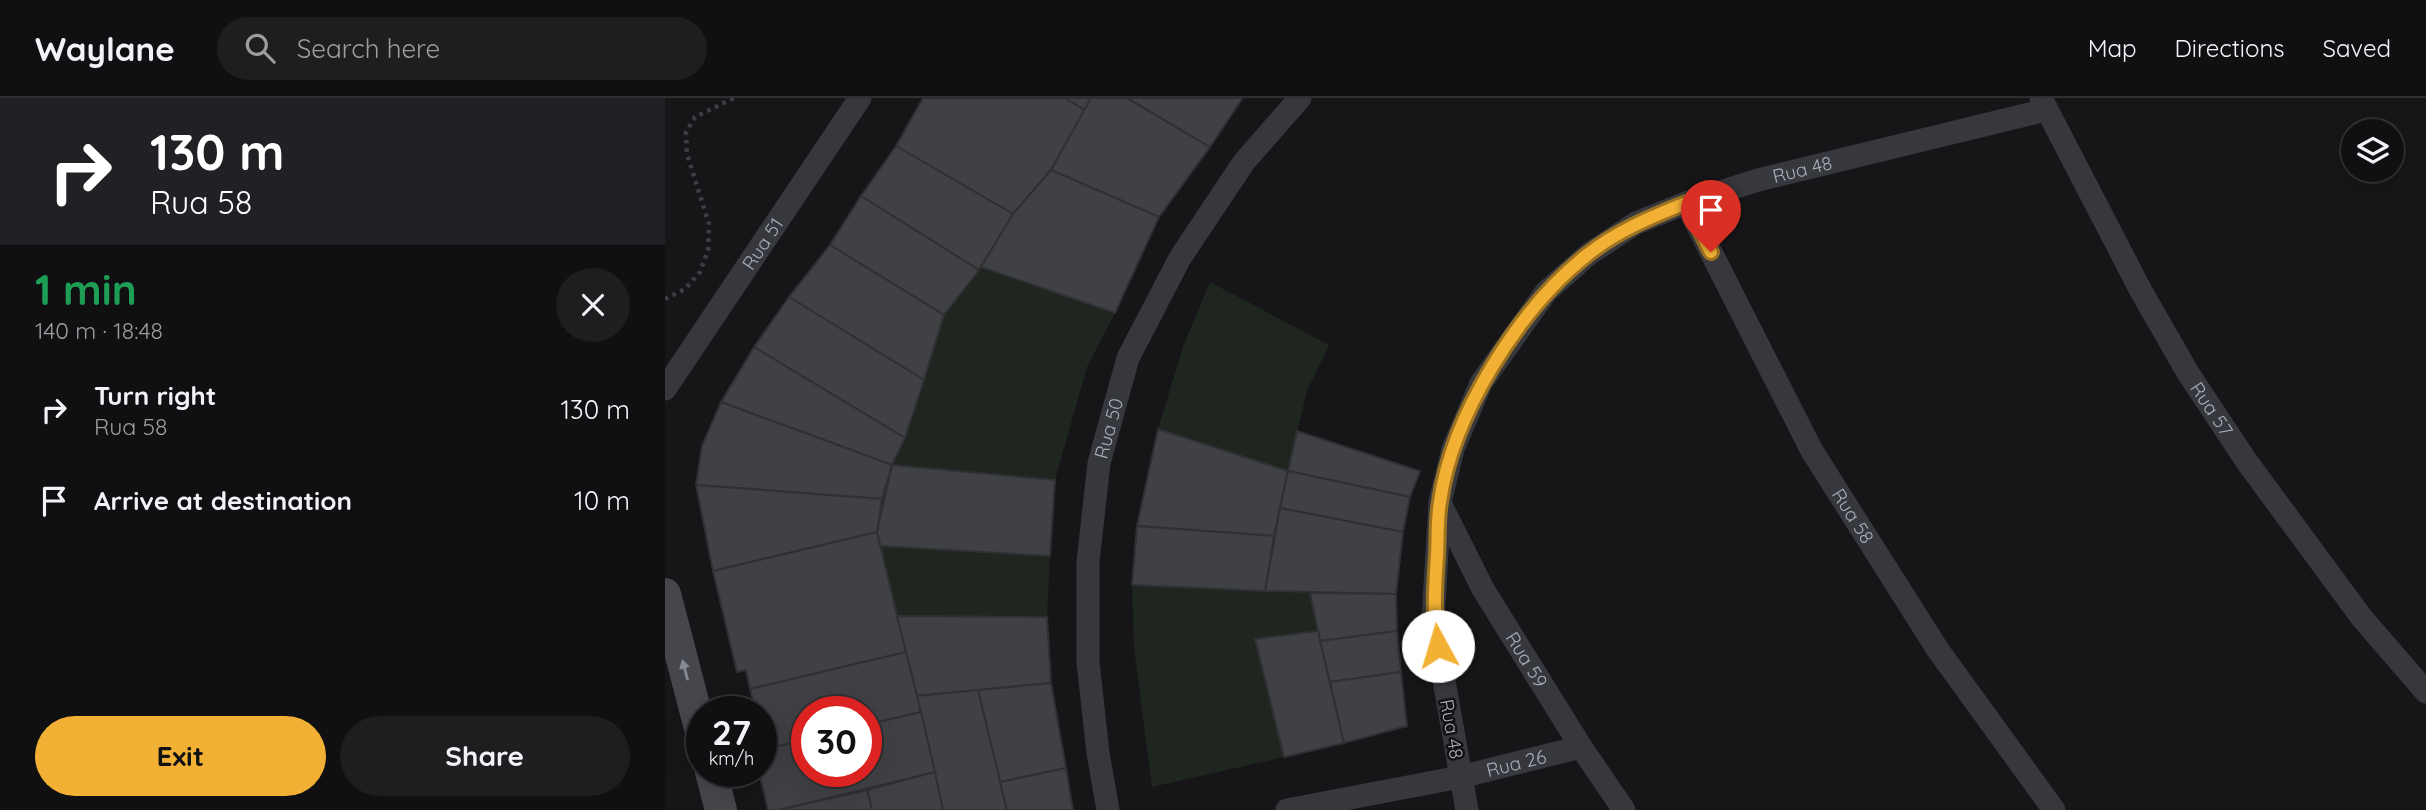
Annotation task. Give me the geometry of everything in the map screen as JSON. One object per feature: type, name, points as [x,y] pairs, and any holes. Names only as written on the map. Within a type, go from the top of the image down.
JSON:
[{"type":"street","name":"Rua 51","points":[[665,389],[860,98]]},
{"type":"street","name":"Rua 50","points":[[1108,810],[1087,663],[1088,562],[1099,463],[1128,358],[1180,258],[1244,162],[1300,98]]},
{"type":"street","name":"Rua 48","points":[[1467,810],[1433,620],[1440,502],[1453,449],[1481,383],[1546,292],[1588,254],[1636,223],[1686,203],[1758,180],[2043,104]]},
{"type":"street","name":"Rua 57","points":[[2043,104],[2188,373],[2246,462],[2363,618],[2426,692]]},
{"type":"street","name":"Rua 58","points":[[1686,203],[1812,451],[1938,650],[2054,810]]},
{"type":"street","name":"Rua 59","points":[[1440,502],[1483,589],[1581,747],[1624,810]]},
{"type":"street","points":[[665,594],[692,696]]},
{"type":"street","name":"Rua 26","points":[[1287,810],[1460,777],[1581,747]]},
{"type":"street","points":[[715,787],[721,810]]},
{"type":"path","points":[[665,299],[685,289],[700,272],[708,250],[709,224],[687,154],[686,132],[695,117],[734,98]]},
{"type":"shaded area","points":[[981,267],[1115,313],[1087,367],[1055,480],[892,465],[905,438],[944,315]]},
{"type":"shaded area","points":[[1210,282],[1329,345],[1307,391],[1288,471],[1158,429],[1184,344]]},
{"type":"shaded area","points":[[880,546],[1050,556],[1047,617],[897,616]]},
{"type":"shaded area","points":[[1132,585],[1310,593],[1318,631],[1256,639],[1284,757],[1152,787],[1134,648]]},
{"type":"building","points":[[923,98],[1065,98],[1085,110],[1051,170],[1013,214],[896,146]]},
{"type":"building","points":[[1065,98],[1091,98],[1085,110]]},
{"type":"building","points":[[1091,98],[1127,98],[1210,147],[1159,217],[1051,170]]},
{"type":"building","points":[[1127,98],[1241,98],[1242,99],[1210,147]]},
{"type":"building","points":[[896,146],[1013,214],[979,270],[861,196]]},
{"type":"building","points":[[1051,170],[1159,217],[1115,313],[981,267],[1013,214]]},
{"type":"building","points":[[861,196],[979,270],[944,315],[830,245]]},
{"type":"building","points":[[830,245],[944,315],[924,380],[789,297]]},
{"type":"building","points":[[789,297],[924,380],[905,438],[754,347]]},
{"type":"building","points":[[754,347],[905,438],[892,465],[721,402]]},
{"type":"building","points":[[721,402],[892,465],[882,499],[696,485],[702,446]]},
{"type":"building","points":[[1158,429],[1288,471],[1274,536],[1137,526]]},
{"type":"building","points":[[1297,431],[1420,471],[1410,497],[1288,471]]},
{"type":"building","points":[[892,465],[1055,480],[1050,556],[880,546],[877,532]]},
{"type":"building","points":[[1288,471],[1410,497],[1403,532],[1280,508]]},
{"type":"building","points":[[696,485],[882,499],[877,532],[713,571]]},
{"type":"building","points":[[1280,508],[1403,532],[1396,594],[1265,591]]},
{"type":"building","points":[[1137,526],[1274,536],[1265,591],[1132,585]]},
{"type":"building","points":[[877,532],[906,652],[750,689],[746,670],[737,672],[713,571]]},
{"type":"building","points":[[1310,593],[1396,594],[1397,631],[1320,641]]},
{"type":"building","points":[[897,616],[1047,617],[1051,683],[917,696]]},
{"type":"building","points":[[1318,631],[1344,743],[1284,757],[1255,639]]},
{"type":"building","points":[[1397,631],[1401,672],[1330,682],[1320,641]]},
{"type":"building","points":[[906,652],[921,712],[882,721],[882,696],[791,696],[791,744],[777,747],[777,696],[752,696],[750,689]]},
{"type":"building","points":[[1401,672],[1407,726],[1344,743],[1330,682]]},
{"type":"building","points":[[1051,683],[1066,768],[1000,782],[978,690]]},
{"type":"building","points":[[978,690],[1007,810],[943,810],[917,696]]},
{"type":"building","points":[[921,712],[935,772],[882,785],[882,721]]},
{"type":"building","points":[[791,743],[791,787],[873,787],[779,810],[768,810],[763,787],[777,787],[777,747]]},
{"type":"building","points":[[1066,768],[1073,810],[1007,810],[1000,782]]},
{"type":"building","points":[[935,772],[943,810],[872,810],[867,790]]},
{"type":"building","points":[[867,790],[872,810],[779,810]]},
{"type":"route","points":[[1438,646],[1433,620],[1440,502],[1453,449],[1481,383],[1546,292],[1588,254],[1636,223],[1686,203],[1711,252]]}]
